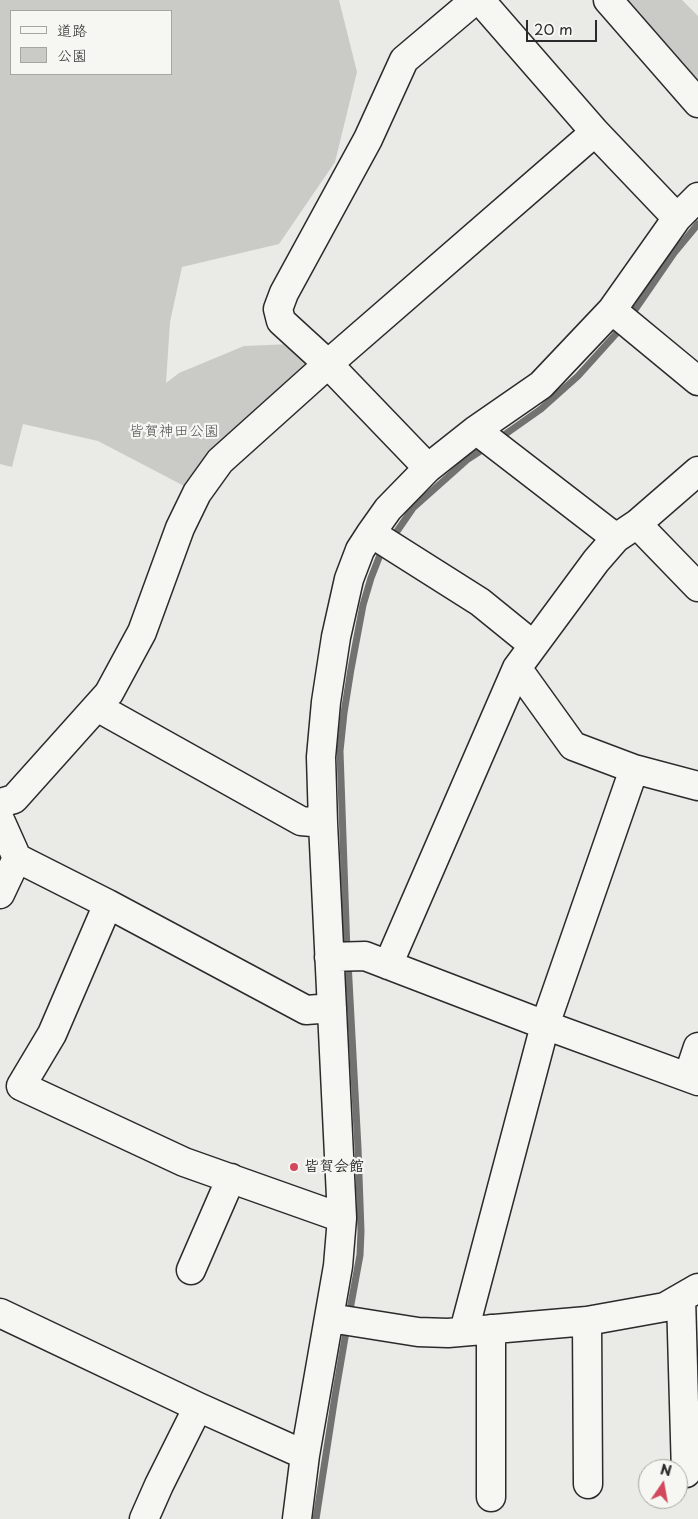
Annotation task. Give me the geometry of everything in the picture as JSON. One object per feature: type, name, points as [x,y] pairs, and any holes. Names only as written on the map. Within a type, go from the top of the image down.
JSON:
[{"type":"street","points":[[428,468],[328,364],[281,321],[278,309],[284,293],[368,139],[404,60],[475,0]]},
{"type":"street","points":[[480,0],[595,132],[677,218]]},
{"type":"street","points":[[608,0],[698,104]]},
{"type":"street","points":[[0,804],[14,799],[109,693],[142,632],[180,528],[197,492],[220,461],[328,364],[595,132]]},
{"type":"street","points":[[381,540],[388,508],[428,468],[486,438],[541,385],[622,318],[677,218],[698,197]]},
{"type":"street","points":[[622,318],[698,381]]},
{"type":"street","points":[[486,438],[627,531],[698,586]]},
{"type":"street","points":[[388,964],[518,668],[596,561],[627,531],[698,471]]},
{"type":"street","points":[[381,540],[480,602],[533,645]]},
{"type":"street","points":[[297,1519],[305,1455],[342,1320],[338,1266],[342,1218],[332,1008],[342,957],[323,823],[321,757],[326,702],[336,636],[349,579],[360,550],[381,540]]},
{"type":"street","points":[[518,668],[573,746],[634,769],[698,786]]},
{"type":"street","points":[[97,707],[301,821],[323,823]]},
{"type":"street","points":[[491,1497],[477,1330],[545,1025],[634,769]]},
{"type":"street","points":[[0,820],[17,858],[108,904],[306,1010],[332,1008]]},
{"type":"street","points":[[0,894],[17,858]]},
{"type":"street","points":[[108,904],[52,1034],[21,1086],[184,1162],[342,1218]]},
{"type":"street","points":[[342,957],[365,956],[693,1079],[698,1047]]},
{"type":"street","points":[[191,1270],[231,1178]]},
{"type":"street","points":[[342,1320],[418,1332],[448,1333],[587,1321],[665,1307],[690,1293]]},
{"type":"street","points":[[686,1459],[690,1293]]},
{"type":"street","points":[[0,1313],[198,1407],[305,1455]]},
{"type":"street","points":[[587,1321],[588,1484]]},
{"type":"street","points":[[144,1519],[198,1407]]},
{"type":"green space","name":"皆賀神田公園","points":[[0,0],[339,0],[357,72],[335,162],[279,244],[182,267],[170,322],[166,383],[179,373],[244,346],[291,344],[308,365],[186,487],[98,441],[23,424],[12,467],[0,464]]},
{"type":"green space","points":[[621,0],[682,0],[698,16],[698,83]]},
{"type":"waterway","points":[[630,317],[674,253],[698,224]]},
{"type":"waterway","points":[[497,440],[541,409],[578,376],[624,325]]},
{"type":"waterway","points":[[391,540],[413,508],[468,459],[488,446]]},
{"type":"waterway","points":[[347,952],[340,751],[344,713],[363,605],[371,578],[384,549]]},
{"type":"waterway","points":[[348,962],[361,1231],[360,1255],[349,1315]]},
{"type":"waterway","points":[[316,1519],[347,1326]]},
{"type":"place","name":"皆賀会館","points":[[294,1167]]}]
